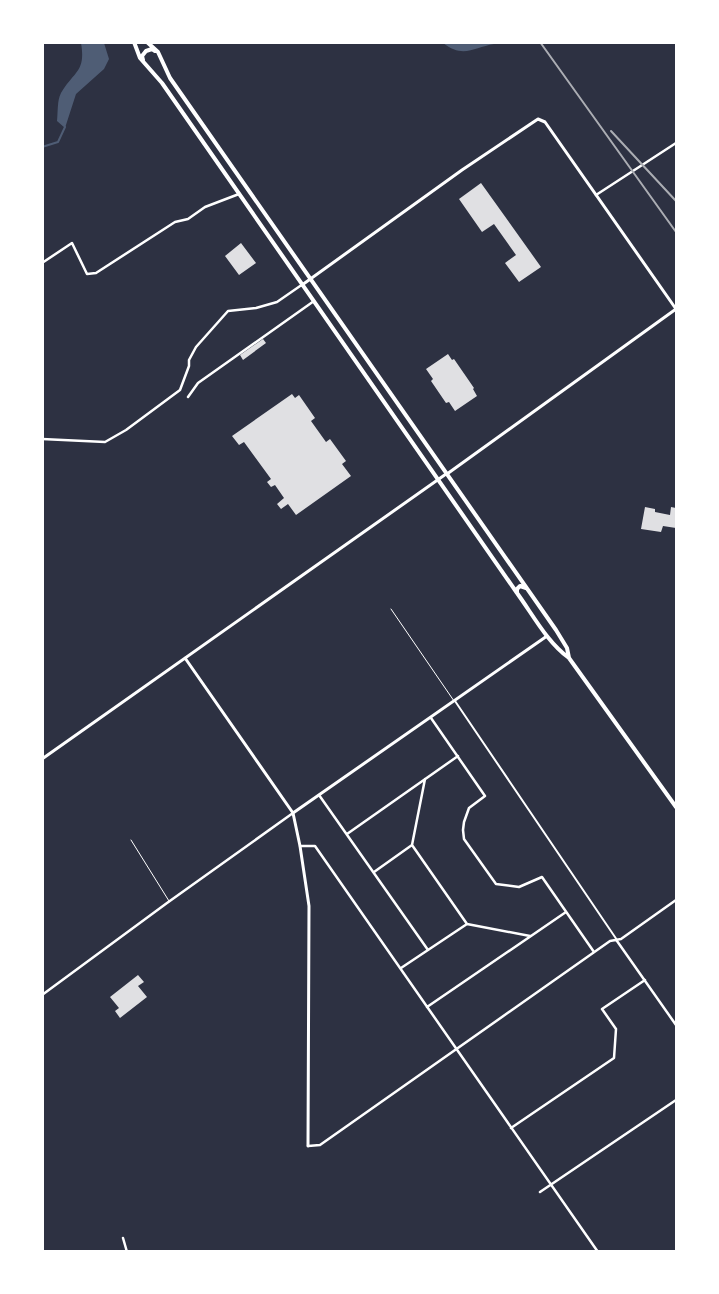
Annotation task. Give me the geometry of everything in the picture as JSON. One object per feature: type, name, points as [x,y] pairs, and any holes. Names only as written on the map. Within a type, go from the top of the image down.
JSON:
[{"type":"main road","points":[[134,42],[144,64],[162,84],[517,593],[547,635],[561,652],[570,658]]},
{"type":"main road","points":[[147,42],[158,52],[170,78],[556,630],[567,648],[570,658],[676,807]]},
{"type":"main road","points":[[144,64],[142,56],[146,51],[158,52]]},
{"type":"main road","points":[[517,593],[517,589],[520,586],[526,588]]},
{"type":"street","points":[[42,439],[105,442],[126,430],[180,390],[189,366],[189,360],[196,348],[228,311],[256,308],[277,302],[501,143],[538,119],[545,122],[676,309],[438,480],[42,759]]},
{"type":"street","points":[[596,195],[676,143]]},
{"type":"street","points":[[42,263],[72,243],[87,274],[96,273],[175,222],[188,219],[205,208],[238,194]]},
{"type":"street","points":[[188,396],[198,383],[314,301]]},
{"type":"street","points":[[42,995],[169,901],[547,635]]},
{"type":"street","points":[[186,658],[294,813],[309,906],[308,1146],[320,1145],[594,952],[610,941],[621,939],[676,900]]},
{"type":"street","points":[[455,701],[676,1025]]},
{"type":"street","points":[[431,718],[485,796],[469,808],[464,822],[464,839],[477,858],[496,884],[519,887],[542,877],[594,952]]},
{"type":"street","points":[[347,834],[458,756]]},
{"type":"street","points":[[374,872],[412,845],[425,779]]},
{"type":"street","points":[[319,795],[428,950]]},
{"type":"street","points":[[412,845],[467,924],[530,936]]},
{"type":"street","points":[[300,846],[315,846],[598,1252]]},
{"type":"street","points":[[427,1007],[566,912]]},
{"type":"street","points":[[401,968],[467,924]]},
{"type":"street","points":[[511,1128],[614,1058],[616,1029],[602,1010],[645,980]]},
{"type":"street","points":[[540,1192],[676,1100]]},
{"type":"street","points":[[123,1238],[127,1252]]},
{"type":"lane","points":[[391,609],[455,701]]},
{"type":"lane","points":[[131,840],[169,901]]},
{"type":"water","points":[[81,43],[104,43],[109,59],[104,69],[76,94],[65,128],[57,121],[59,99],[61,93],[80,66],[82,60]]},
{"type":"water","points":[[443,43],[507,43],[463,51],[450,48]]},
{"type":"building","points":[[481,183],[541,267],[519,282],[505,263],[516,255],[494,224],[482,232],[459,199]]},
{"type":"building","points":[[241,243],[256,263],[239,275],[225,256]]},
{"type":"building","points":[[263,339],[266,343],[243,360],[240,355]]},
{"type":"building","points":[[448,354],[452,360],[454,359],[474,388],[477,396],[455,411],[449,402],[446,403],[431,381],[433,379],[426,369]]},
{"type":"building","points":[[292,394],[295,398],[299,395],[315,418],[311,421],[326,442],[330,439],[346,461],[342,464],[351,476],[296,515],[288,504],[281,509],[277,504],[284,498],[275,485],[271,487],[267,482],[271,479],[244,442],[239,445],[232,436]]},
{"type":"building","points":[[645,507],[655,509],[655,512],[670,515],[671,507],[676,508],[676,528],[663,526],[661,532],[641,529]]},
{"type":"building","points":[[138,975],[144,982],[138,986],[147,997],[120,1018],[115,1011],[119,1008],[110,997]]},
{"type":"waterway","points":[[42,147],[58,142],[65,127]]},
{"type":"railway","points":[[540,42],[676,232]]},
{"type":"railway","points":[[611,131],[676,201]]}]
